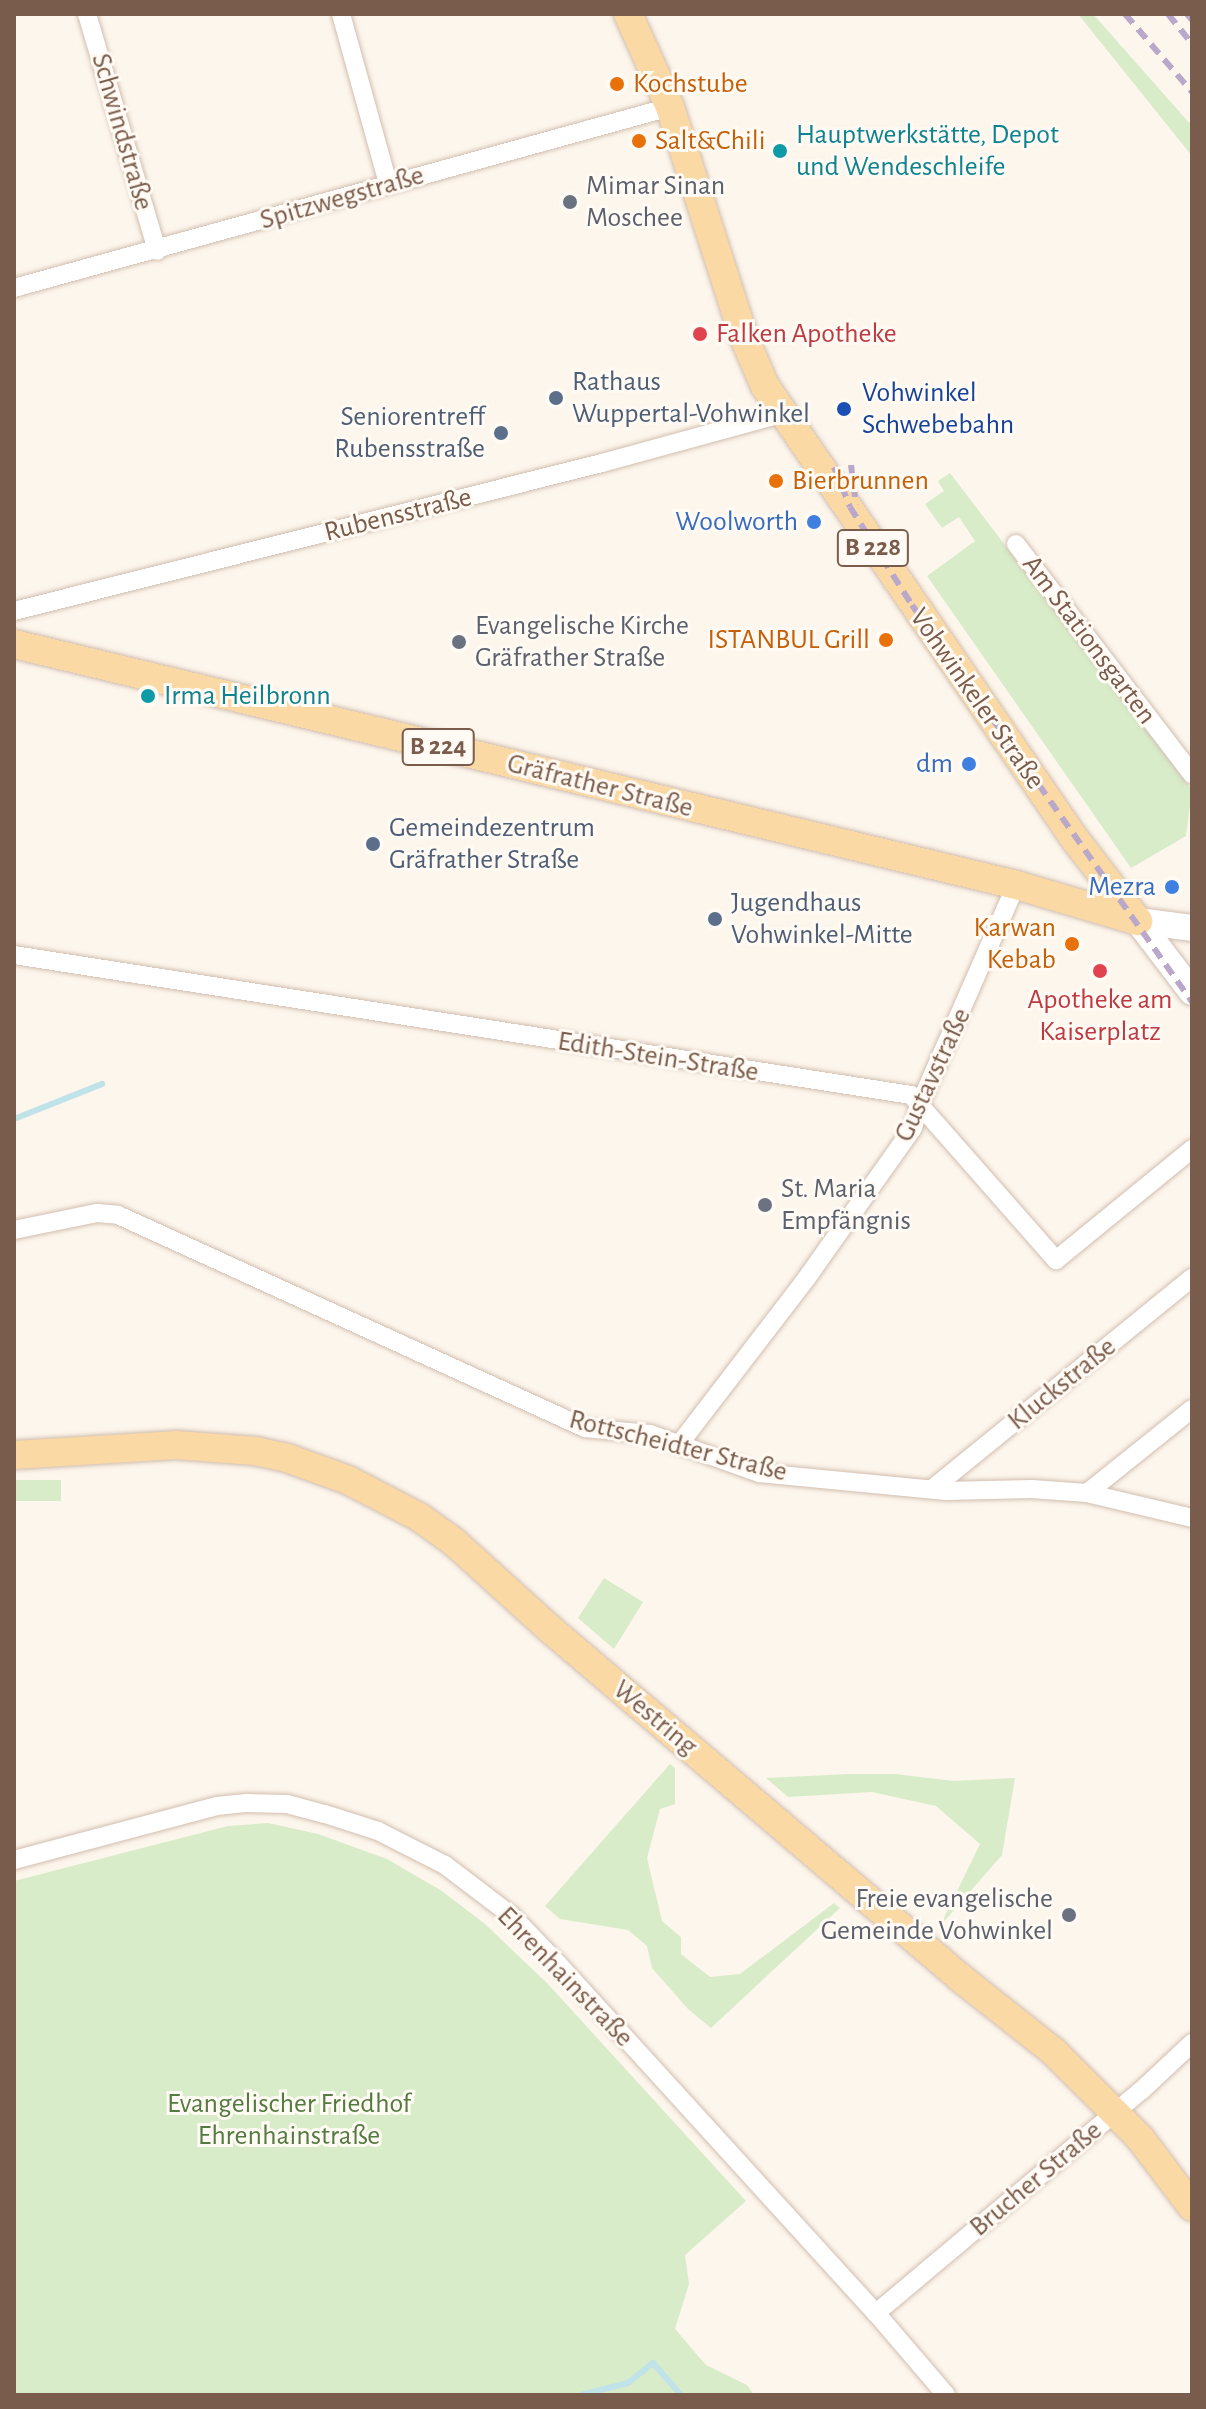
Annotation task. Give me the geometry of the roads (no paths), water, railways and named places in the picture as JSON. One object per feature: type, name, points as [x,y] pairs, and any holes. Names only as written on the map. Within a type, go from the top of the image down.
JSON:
[{"type":"main road","name":"Vohwinkeler Straße","points":[[628,14],[670,107],[743,335],[781,414],[1074,838],[1137,920]]},
{"type":"main road","name":"Gräfrather Straße","points":[[14,644],[1016,885],[1137,920]]},
{"type":"main road","points":[[1137,920],[1192,928]]},
{"type":"main road","name":"B 228","points":[[1137,920],[1192,992]]},
{"type":"main road","name":"Westring","points":[[14,1455],[176,1445],[255,1451],[287,1458],[348,1480],[419,1517],[454,1542],[550,1629],[963,1980],[1053,2051],[1117,2112],[1192,2207]]},
{"type":"street","name":"Schwindstraße","points":[[87,14],[157,251]]},
{"type":"street","points":[[341,14],[388,184]]},
{"type":"street","name":"Spitzwegstraße","points":[[14,288],[670,107]]},
{"type":"street","name":"Rubensstraße","points":[[14,611],[602,463],[781,414]]},
{"type":"street","name":"Am Stationsgarten","points":[[1016,544],[1192,774]]},
{"type":"street","name":"Gustavstraße","points":[[681,1442],[849,1220],[913,1128],[919,1106],[1016,885]]},
{"type":"street","name":"Edith-Stein-Straße","points":[[14,955],[911,1095],[1056,1260],[1192,1149]]},
{"type":"street","name":"Rottscheidter Straße","points":[[14,1230],[97,1213],[118,1215],[585,1428],[650,1434],[681,1442],[721,1462],[759,1473],[932,1489],[1087,1493],[1192,1518]]},
{"type":"street","name":"Kluckstraße","points":[[932,1489],[1192,1278]]},
{"type":"street","points":[[1087,1493],[1192,1409]]},
{"type":"street","name":"Ehrenhainstraße","points":[[14,1860],[217,1806],[247,1803],[287,1804],[325,1814],[378,1831],[445,1865],[521,1926],[876,2313],[946,2395]]},
{"type":"street","name":"Brucher Straße","points":[[876,2313],[1117,2112],[1192,2043]]},
{"type":"waterway","points":[[14,1119],[102,1084]]},
{"type":"waterway","points":[[581,2395],[628,2383],[653,2363],[681,2395]]},
{"type":"railway","points":[[1125,14],[1192,92]]},
{"type":"railway","points":[[1168,14],[1192,44]]},
{"type":"railway","points":[[1187,14],[1192,20]]},
{"type":"railway","points":[[851,465],[856,505]]},
{"type":"railway","points":[[834,467],[850,507],[912,605],[1192,1002]]},
{"type":"place","name":"Kochstube","points":[[617,84]]},
{"type":"place","name":"Salt&Chili","points":[[639,141]]},
{"type":"place","name":"Hauptwerkstätte, Depot und Wendeschleife","points":[[780,151]]},
{"type":"place","name":"Mimar Sinan Moschee","points":[[570,202]]},
{"type":"place","name":"Falken Apotheke","points":[[700,334]]},
{"type":"place","name":"Rathaus Wuppertal-Vohwinkel","points":[[556,398]]},
{"type":"place","name":"Vohwinkel Schwebebahn","points":[[844,409]]},
{"type":"place","name":"Seniorentreff Rubensstraße","points":[[501,433]]},
{"type":"place","name":"Bierbrunnen","points":[[776,481]]},
{"type":"place","name":"Woolworth","points":[[814,522]]},
{"type":"place","name":"ISTANBUL Grill","points":[[886,640]]},
{"type":"place","name":"Evangelische Kirche Gräfrather Straße","points":[[459,642]]},
{"type":"place","name":"Irma Heilbronn","points":[[148,696]]},
{"type":"place","name":"dm","points":[[969,764]]},
{"type":"place","name":"Gemeindezentrum Gräfrather Straße","points":[[373,844]]},
{"type":"place","name":"Mezra","points":[[1172,887]]},
{"type":"place","name":"Jugendhaus Vohwinkel-Mitte","points":[[715,919]]},
{"type":"place","name":"Karwan Kebab","points":[[1072,944]]},
{"type":"place","name":"Apotheke am Kaiserplatz","points":[[1100,971]]},
{"type":"place","name":"St. Maria Empfängnis","points":[[765,1205]]},
{"type":"place","name":"Freie evangelische Gemeinde Vohwinkel","points":[[1069,1915]]},
{"type":"park label","name":"Evangelischer Friedhof Ehrenhainstraße","points":[[289,2120]]}]
